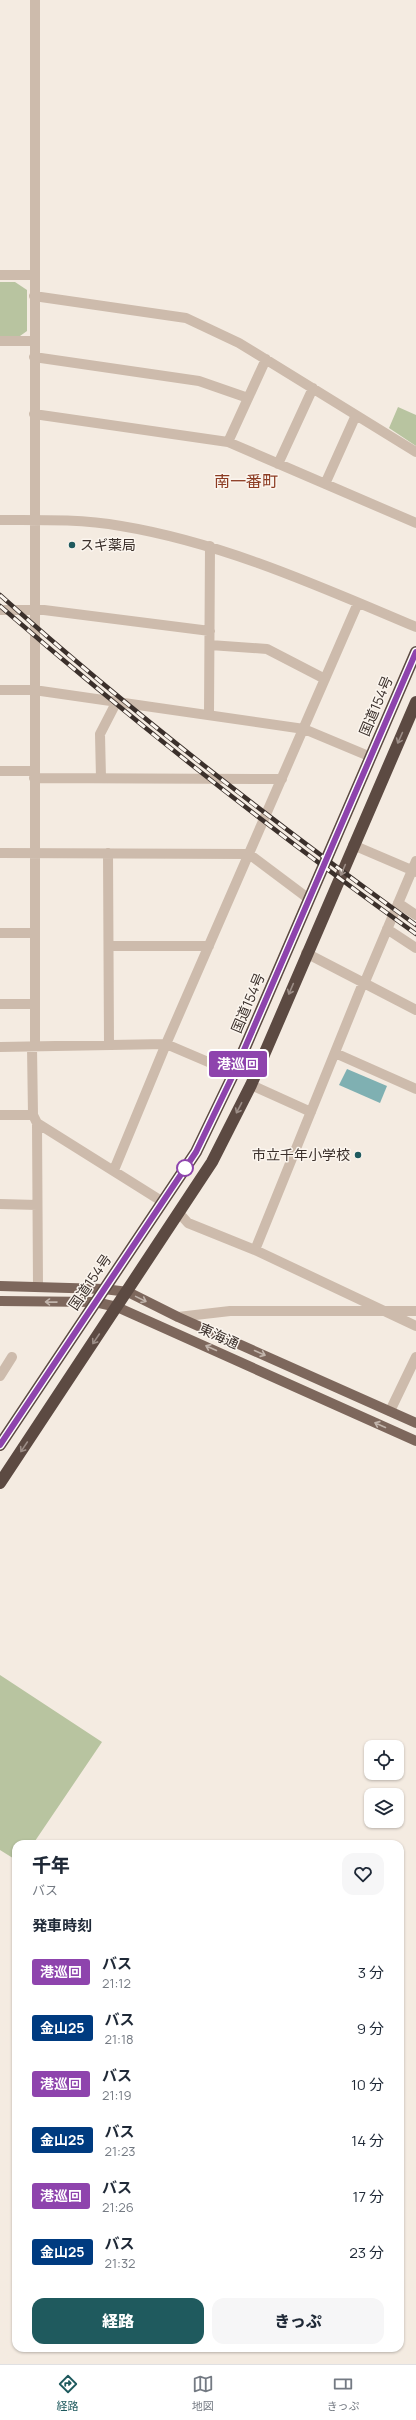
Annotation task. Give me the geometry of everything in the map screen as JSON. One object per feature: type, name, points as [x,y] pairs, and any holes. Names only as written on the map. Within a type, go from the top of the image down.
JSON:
[{"type":"highway","name":"国道154号","points":[[0,1445],[196,1152],[234,1073],[416,652]]},
{"type":"highway","points":[[0,1483],[128,1292],[212,1162],[251,1085],[306,953],[416,702]]},
{"type":"main road","name":"東海通","points":[[0,1286],[104,1289],[128,1292],[178,1317],[416,1423]]},
{"type":"main road","name":"東海通","points":[[0,1301],[95,1302],[118,1307],[416,1441]]},
{"type":"street","points":[[35,0],[35,507],[33,520],[35,933],[34,1046],[38,1287]]},
{"type":"street","points":[[0,275],[34,275]]},
{"type":"street","points":[[34,296],[186,318],[239,343],[416,452]]},
{"type":"street","points":[[0,341],[34,341]]},
{"type":"street","points":[[34,357],[199,381],[248,398]]},
{"type":"street","points":[[228,442],[266,359]]},
{"type":"street","points":[[278,464],[313,388]]},
{"type":"street","points":[[34,414],[228,442],[416,523]]},
{"type":"street","points":[[325,484],[356,415]]},
{"type":"street","points":[[0,520],[33,520],[120,526],[210,546],[416,627]]},
{"type":"street","points":[[209,714],[210,546]]},
{"type":"street","points":[[114,1170],[166,1044],[358,603]]},
{"type":"street","points":[[0,610],[34,610],[210,631]]},
{"type":"street","points":[[210,645],[267,649],[325,679]]},
{"type":"street","points":[[0,690],[34,690],[304,728],[371,756]]},
{"type":"street","points":[[101,778],[100,734],[116,701]]},
{"type":"street","points":[[0,771],[34,775],[101,778],[282,779]]},
{"type":"street","points":[[353,845],[414,871]]},
{"type":"street","points":[[0,853],[250,854],[309,899]]},
{"type":"street","points":[[108,853],[109,1045]]},
{"type":"street","points":[[255,1250],[363,984],[398,903],[414,871],[416,861]]},
{"type":"street","points":[[398,903],[416,915]]},
{"type":"street","points":[[387,929],[416,948]]},
{"type":"street","points":[[0,933],[35,933]]},
{"type":"street","points":[[108,946],[209,946]]},
{"type":"street","points":[[306,953],[363,984],[416,1010]]},
{"type":"street","points":[[0,1004],[35,1004]]},
{"type":"street","points":[[0,1047],[166,1044],[234,1073]]},
{"type":"street","points":[[335,1053],[416,1089]]},
{"type":"street","points":[[251,1085],[311,1112]]},
{"type":"street","points":[[0,1115],[35,1119],[163,1202]]},
{"type":"street","points":[[0,1204],[37,1205]]},
{"type":"street","points":[[179,1213],[188,1223],[255,1250],[416,1326]]},
{"type":"street","points":[[178,1317],[230,1311],[416,1311]]},
{"type":"street","points":[[0,1376],[12,1357]]},
{"type":"street","points":[[390,1411],[416,1357]]},
{"type":"green space","points":[[0,282],[15,282],[27,290],[27,331],[20,336],[0,336]]},
{"type":"green space","points":[[398,407],[416,415],[416,446],[389,428]]},
{"type":"green space","points":[[0,1675],[102,1742],[36,1840],[12,1840],[12,1858],[0,1850]]},
{"type":"water","points":[[347,1069],[387,1086],[380,1103],[339,1085]]},
{"type":"railway","points":[[0,595],[100,682],[152,724],[256,806],[416,925]]},
{"type":"railway","points":[[0,606],[101,692],[204,775],[309,856],[416,934]]},
{"type":"bus line","name":"港巡回","points":[[0,1445],[196,1152],[234,1073],[416,652]]},
{"type":"place","name":"スギ薬局","points":[[72,545]]},
{"type":"place","name":"市立千年小学校","points":[[358,1155]]},
{"type":"district","name":"南一番町","points":[[246,481]]}]
